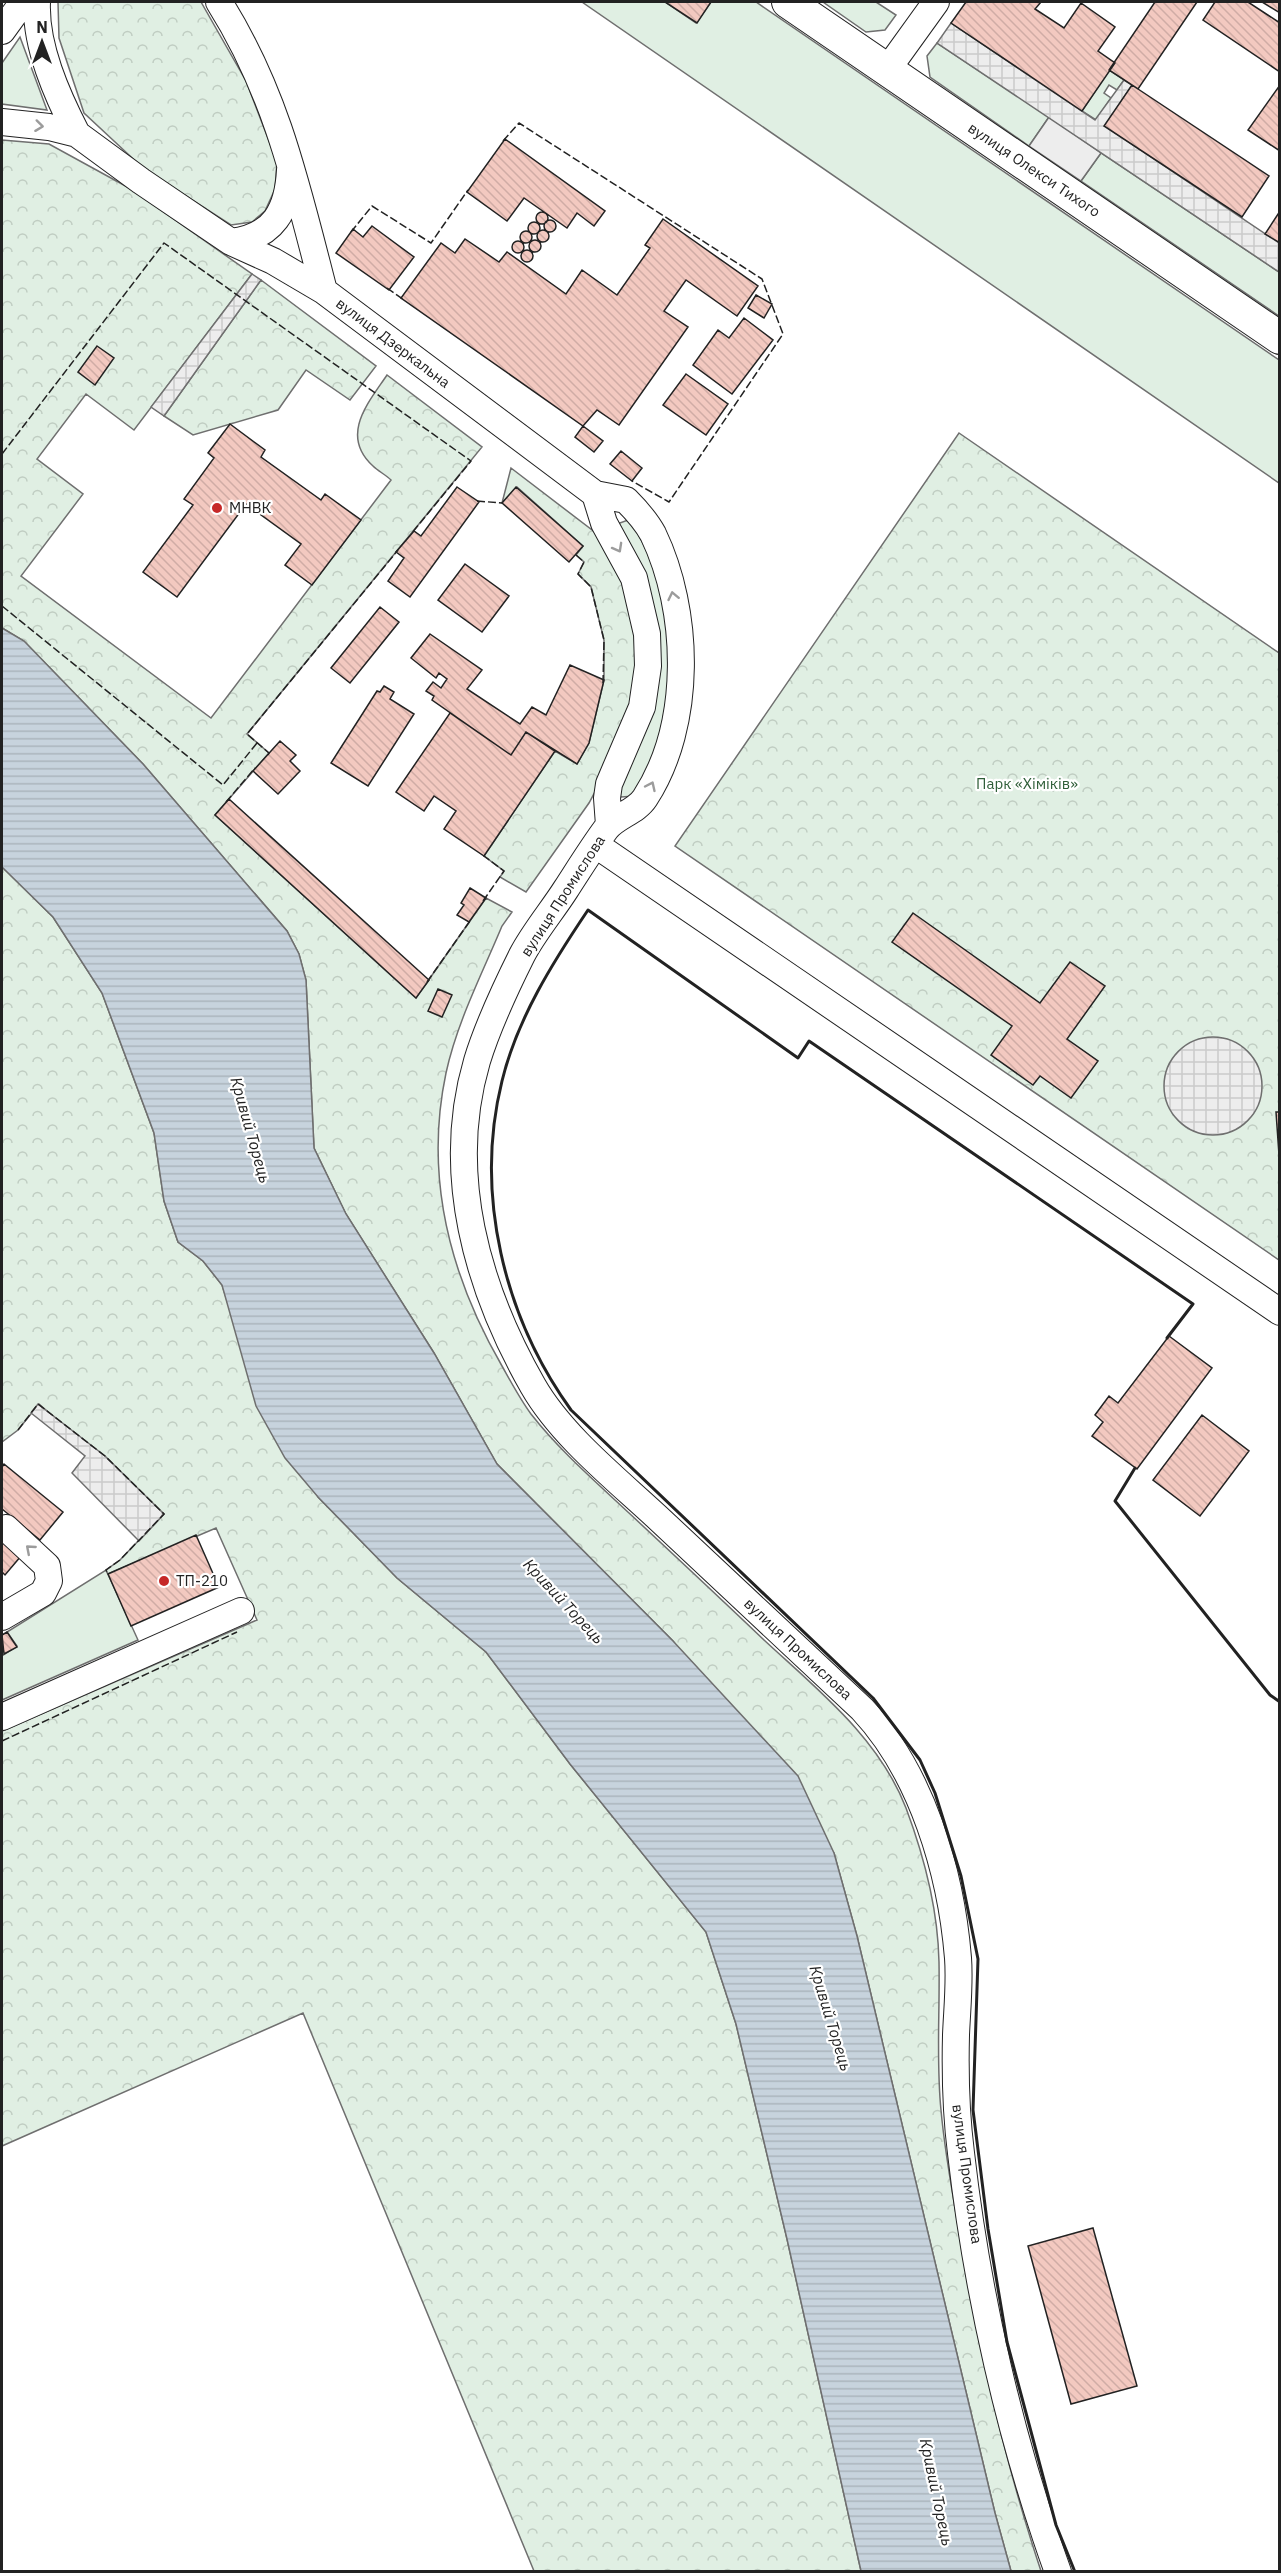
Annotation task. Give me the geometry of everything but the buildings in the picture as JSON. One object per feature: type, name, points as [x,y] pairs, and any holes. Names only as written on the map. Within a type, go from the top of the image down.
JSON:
[{"type":"main road","name":"вулиця Олекси Тихого","points":[[788,2],[1280,338]]},
{"type":"street","points":[[2,31],[23,2]]},
{"type":"street","points":[[37,2],[40,39],[65,112],[76,134]]},
{"type":"street","name":"вулиця Дзеркальна","points":[[219,2],[260,75],[291,161],[324,291],[595,494],[626,500],[652,532],[673,595],[681,667],[676,713],[659,768],[644,800],[603,835]]},
{"type":"street","points":[[887,70],[936,2]]},
{"type":"street","points":[[2,122],[49,127],[76,134],[141,182],[231,242],[273,261],[324,291]]},
{"type":"street","points":[[231,242],[248,240],[263,234],[279,214],[289,190],[291,161]]},
{"type":"street","points":[[595,494],[604,523],[634,578],[647,634],[647,685],[628,744],[609,784],[603,835],[1280,1312]]},
{"type":"street","name":"вулиця Промислова","points":[[603,835],[524,953],[477,1061],[464,1135],[464,1180],[473,1240],[504,1331],[542,1401],[598,1462],[862,1709],[884,1733],[914,1786],[945,1878],[958,1960],[957,2108],[961,2155],[993,2346],[1042,2529],[1058,2571]]},
{"type":"street","points":[[2,1617],[43,1593],[49,1581],[47,1566],[6,1528]]},
{"type":"street","points":[[2,1718],[241,1611]]},
{"type":"green space","points":[[58,2],[201,2],[246,81],[277,162],[275,189],[265,211],[252,222],[231,225],[144,169],[84,113],[59,38]]},
{"type":"green space","points":[[582,2],[665,2],[696,23],[711,2],[756,2],[1279,360],[1279,483]]},
{"type":"green space","points":[[823,2],[876,2],[896,15],[885,30],[866,32]]},
{"type":"green space","points":[[20,37],[47,110],[2,104],[2,63]]},
{"type":"green space","points":[[937,43],[1049,117],[1029,146],[930,77],[927,56]]},
{"type":"green space","points":[[1109,70],[1124,80],[1117,90],[1109,85],[1104,93],[1111,98],[1096,120],[1082,111]]},
{"type":"green space","points":[[2,140],[49,144],[131,189],[252,274],[134,430],[86,394],[37,459],[83,494],[21,576],[211,718],[391,480],[373,466],[363,454],[358,442],[360,419],[372,396],[387,375],[482,447],[247,734],[269,753],[215,815],[416,998],[486,898],[512,912],[502,926],[471,998],[446,1073],[440,1112],[438,1150],[440,1188],[446,1225],[456,1261],[468,1297],[484,1332],[531,1414],[591,1478],[845,1716],[880,1759],[906,1808],[924,1864],[936,1923],[939,1962],[940,2092],[947,2162],[962,2248],[977,2330],[996,2411],[1041,2571],[1011,2571],[995,2513],[857,1936],[834,1853],[673,1641],[497,1464],[434,1353],[346,1214],[314,1148],[306,980],[299,954],[287,931],[143,764],[24,641],[2,628]]},
{"type":"green space","points":[[1101,153],[1279,272],[1279,316],[1081,181]]},
{"type":"green space","points":[[261,280],[376,366],[350,400],[306,370],[278,410],[193,435],[164,416]]},
{"type":"green space","name":"Парк «Хіміків»","points":[[959,433],[1279,653],[1279,1260],[675,846]]},
{"type":"green space","points":[[511,468],[596,533],[627,582],[641,668],[622,741],[589,803],[526,892],[500,877],[504,871],[484,856],[555,751],[577,764],[589,743],[604,680],[604,640],[591,587],[578,574],[584,562],[576,555],[583,546],[517,487],[502,503]]},
{"type":"green space","points":[[628,520],[632,522],[656,569],[664,596],[673,667],[656,754],[635,796],[621,797],[617,792],[617,524]]},
{"type":"green space","points":[[2,867],[53,917],[102,993],[154,1133],[164,1201],[178,1242],[203,1261],[222,1285],[237,1332],[318,1497],[397,1578],[486,1652],[570,1764],[706,1932],[736,2024],[787,2239],[861,2571],[534,2571],[303,2013],[2,2146],[2,1731],[257,1620],[216,1528],[108,1574],[106,1570],[120,1560],[164,1514],[39,1404],[18,1430],[2,1442]]},
{"type":"green space","points":[[106,1570],[138,1640],[2,1700],[2,1656],[17,1646],[7,1632]]},
{"type":"shaded area","points":[[951,23],[1095,120],[1124,80],[1132,85],[1105,126],[1279,243],[1279,272],[937,43]]},
{"type":"shaded area","points":[[1049,117],[1101,153],[1081,181],[1029,146]]},
{"type":"shaded area","points":[[252,274],[261,280],[164,416],[151,407]]},
{"type":"shaded area","points":[[1203,1037],[1223,1037],[1248,1051],[1259,1067],[1262,1086],[1259,1105],[1248,1121],[1223,1135],[1203,1135],[1186,1127],[1172,1113],[1164,1096],[1164,1076],[1172,1059],[1186,1045]]},
{"type":"shaded area","points":[[38,1404],[105,1456],[164,1514],[139,1541],[72,1473],[85,1456],[31,1413]]},
{"type":"water","name":"Кривий Торець","points":[[2,628],[24,641],[143,764],[287,931],[299,954],[306,980],[314,1148],[346,1214],[434,1353],[497,1464],[673,1641],[798,1776],[834,1853],[857,1936],[995,2513],[1011,2571],[861,2571],[787,2239],[736,2024],[706,1932],[570,1764],[486,1652],[397,1578],[318,1497],[285,1458],[256,1406],[222,1285],[203,1261],[178,1242],[164,1201],[154,1133],[102,993],[53,917],[2,867]]},
{"type":"fence","points":[[503,141],[519,123],[762,279],[783,334],[669,502],[632,481]]},
{"type":"fence","points":[[351,232],[372,206],[431,243],[468,190]]},
{"type":"fence","points":[[2,454],[164,243],[471,461],[411,534]]},
{"type":"fence","points":[[387,288],[404,300]]},
{"type":"fence","points":[[477,501],[502,503]]},
{"type":"fence","points":[[268,755],[269,753],[247,734],[398,550]]},
{"type":"fence","points":[[576,555],[584,562],[578,574],[591,587],[604,640],[603,684]]},
{"type":"fence","points":[[2,606],[223,785],[257,743]]},
{"type":"fence","points":[[226,802],[255,768]]},
{"type":"fence","points":[[483,901],[504,871],[484,856],[486,853]]},
{"type":"fence","points":[[427,982],[470,921]]},
{"type":"fence","points":[[18,1430],[38,1404],[105,1456],[164,1514],[120,1560],[106,1570],[108,1574]]},
{"type":"fence","points":[[2,1741],[237,1632]]},
{"type":"wall","points":[[1075,2572],[1056,2525],[1007,2342],[988,2229],[973,2110],[978,1959],[961,1876],[935,1793],[920,1760],[873,1698],[571,1410],[548,1374],[528,1335],[512,1295],[501,1253],[494,1210],[492,1167],[494,1124],[502,1081],[527,1013],[549,971],[588,910],[798,1058],[809,1041],[1193,1304],[1167,1338]]},
{"type":"wall","points":[[1135,1468],[1115,1501],[1270,1695],[1280,1702]]},
{"type":"place","name":"МНВК","points":[[217,508]]},
{"type":"place","name":"ТП-210","points":[[164,1581]]}]
